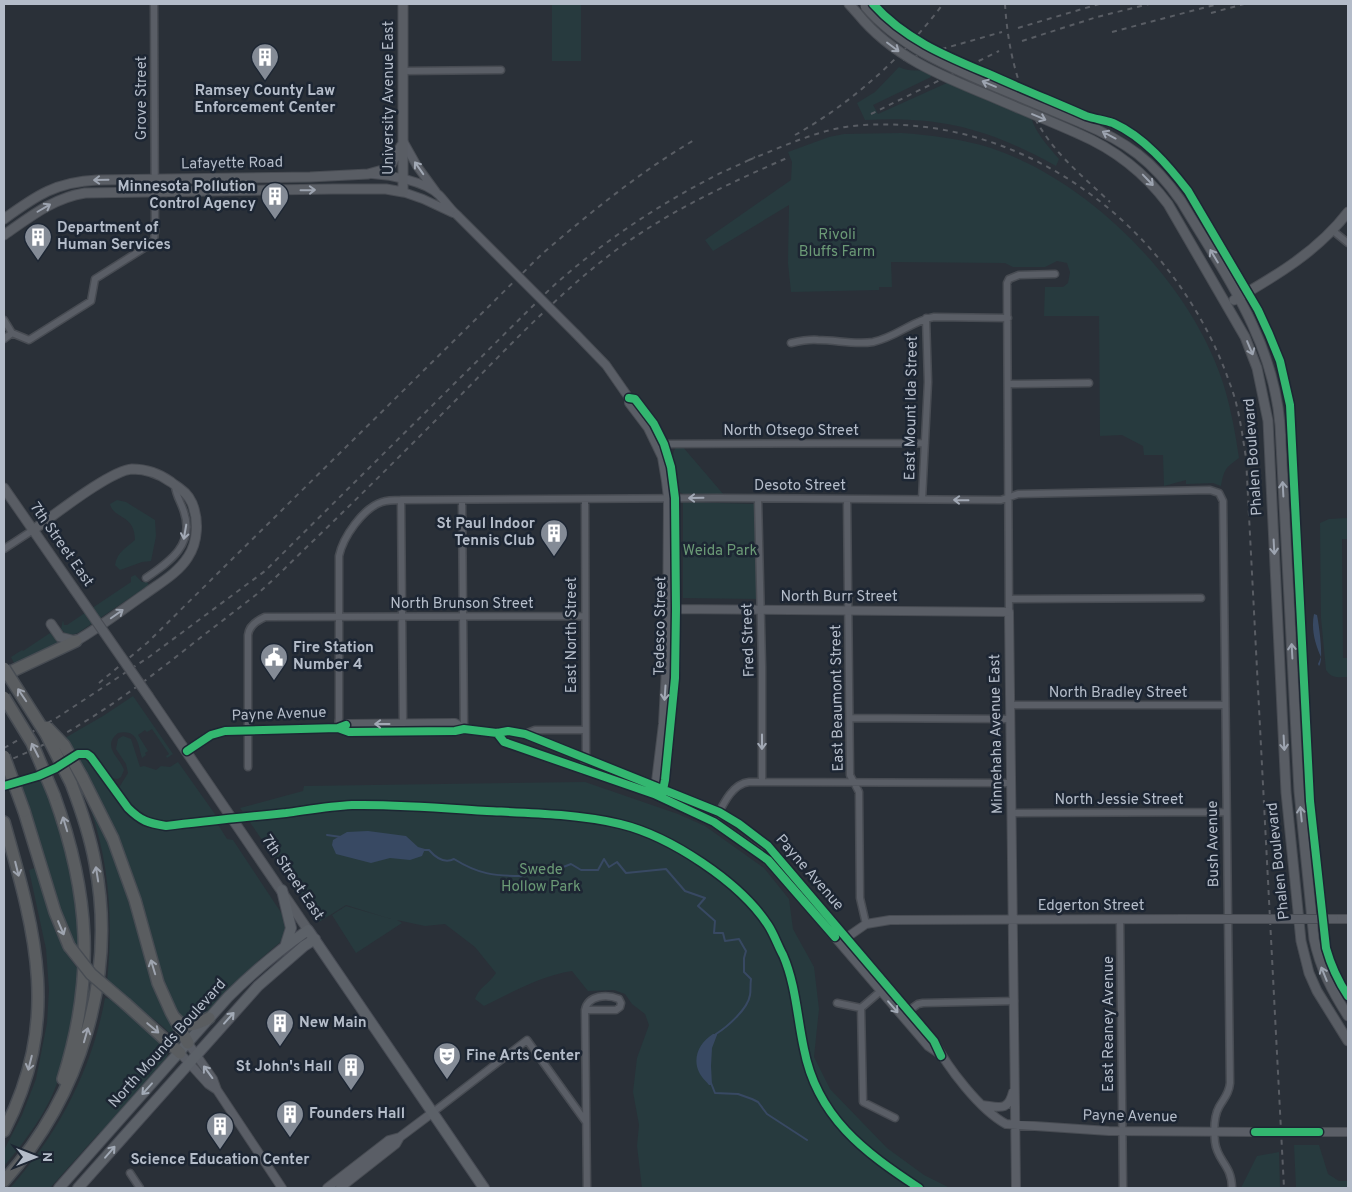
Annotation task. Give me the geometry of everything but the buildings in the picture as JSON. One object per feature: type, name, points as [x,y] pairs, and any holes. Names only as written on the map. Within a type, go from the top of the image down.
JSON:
[{"type":"highway","points":[[4,676],[76,641]]},
{"type":"highway","points":[[4,668],[54,747],[71,783],[86,825],[96,864],[101,913],[98,984],[87,1032],[70,1080],[54,1112],[33,1145],[4,1180]]},
{"type":"highway","points":[[4,697],[21,723],[38,755],[54,794],[70,842],[77,873],[83,917],[85,960],[83,997],[78,1028],[54,1112]]},
{"type":"highway","points":[[32,711],[64,745],[82,776],[113,839],[129,883],[156,976],[171,1012],[188,1043]]},
{"type":"highway","points":[[4,756],[24,811],[54,912],[69,946],[90,974],[180,1053]]},
{"type":"highway","points":[[4,822],[33,936],[39,988],[37,1026],[30,1066],[4,1132]]},
{"type":"highway","points":[[171,1012],[179,1023],[186,1025],[193,1025],[209,1018]]},
{"type":"main road","name":"University Avenue East","points":[[403,4],[403,192]]},
{"type":"main road","name":"Phalen Boulevard","points":[[849,4],[878,35],[916,62],[953,81],[1102,144],[1122,157],[1152,183],[1168,204],[1227,304],[1252,353],[1262,388],[1268,421],[1286,792],[1301,941],[1309,973],[1317,991],[1348,1041]]},
{"type":"main road","name":"Phalen Boulevard","points":[[864,5],[885,27],[922,53],[1106,133],[1128,145],[1148,161],[1181,201],[1248,313],[1264,348],[1279,405],[1299,791],[1314,939],[1319,962],[1328,984],[1348,1016]]},
{"type":"main road","points":[[368,174],[391,165],[403,141]]},
{"type":"main road","name":"Lafayette Road","points":[[4,219],[35,197],[71,182],[368,174]]},
{"type":"main road","name":"Lafayette Road","points":[[4,235],[42,208],[75,195],[98,192],[386,189],[403,192]]},
{"type":"main road","points":[[1227,304],[1298,260],[1318,245],[1348,212]]},
{"type":"main road","points":[[33,530],[70,503],[119,472],[132,469],[144,470],[161,476],[186,491],[195,514],[194,545],[189,556],[174,573],[96,629],[76,641],[60,637],[51,624]]},
{"type":"main road","name":"7th Street East","points":[[4,488],[220,799],[484,1188]]},
{"type":"main road","points":[[282,890],[291,928],[286,944]]},
{"type":"main road","name":"North Mounds Boulevard","points":[[58,1188],[180,1053],[209,1018],[251,975],[286,944],[308,930]]},
{"type":"main road","name":"North Mounds Boulevard","points":[[78,1188],[258,986],[304,946],[315,939]]},
{"type":"street","name":"Grove Street","points":[[12,333],[29,340],[91,301],[95,279],[154,240],[156,231],[154,191],[154,4]]},
{"type":"street","points":[[403,70],[501,70]]},
{"type":"street","points":[[403,141],[417,166],[438,194]]},
{"type":"street","name":"Lafayette Road","points":[[368,174],[403,179],[438,194],[606,365],[629,398],[629,403],[660,445],[665,456]]},
{"type":"street","name":"Lafayette Road","points":[[403,192],[457,215]]},
{"type":"street","points":[[1332,230],[1348,243]]},
{"type":"street","name":"Minnehaha Avenue East","points":[[1016,1188],[1007,289],[1009,279],[1019,275],[1055,274]]},
{"type":"street","points":[[791,343],[818,340],[853,343],[872,342],[899,333],[926,318],[934,317],[1008,318]]},
{"type":"street","name":"East Mount Ida Street","points":[[922,499],[928,376],[926,318]]},
{"type":"street","points":[[4,320],[12,333],[4,339]]},
{"type":"street","points":[[1008,384],[1089,383]]},
{"type":"street","name":"North Otsego Street","points":[[660,445],[925,443]]},
{"type":"street","name":"Tedesco Street","points":[[658,796],[672,609],[671,498],[673,479],[665,456]]},
{"type":"street","points":[[146,578],[175,557],[184,540],[185,513],[176,496],[175,486]]},
{"type":"street","name":"Desoto Street","points":[[339,617],[340,550],[358,521],[364,514],[381,502],[401,500],[671,498],[1001,500],[1018,494],[1210,490],[1218,493]]},
{"type":"street","name":"Bush Avenue","points":[[1218,493],[1222,501],[1230,1083],[1227,1096],[1217,1111],[1214,1132],[1216,1148],[1229,1170],[1232,1188]]},
{"type":"street","name":"Fred Street","points":[[758,498],[762,781]]},
{"type":"street","name":"East Beaumont Street","points":[[848,499],[850,775],[859,792],[860,898],[866,924]]},
{"type":"street","points":[[401,500],[403,724]]},
{"type":"street","points":[[462,500],[464,729]]},
{"type":"street","name":"East North Street","points":[[582,770],[586,759],[585,500]]},
{"type":"street","points":[[4,549],[33,530]]},
{"type":"street","points":[[1009,599],[1201,598]]},
{"type":"street","name":"North Burr Street","points":[[672,609],[1009,612]]},
{"type":"street","name":"North Brunson Street","points":[[248,730],[249,630],[265,617],[585,616]]},
{"type":"street","points":[[338,728],[339,617]]},
{"type":"street","name":"North Bradley Street","points":[[1011,705],[1225,705]]},
{"type":"street","points":[[850,718],[1010,719]]},
{"type":"street","name":"Payne Avenue","points":[[187,751],[215,733],[225,730],[338,728],[348,724],[455,723],[464,729]]},
{"type":"street","name":"Payne Avenue","points":[[338,728],[348,732],[455,731],[464,729],[497,733],[508,731],[525,734],[720,812],[768,846],[846,937],[883,989],[928,1046],[941,1056],[992,1116],[1006,1124],[1122,1131],[1348,1132]]},
{"type":"street","points":[[248,730],[248,767]]},
{"type":"street","name":"Payne Avenue","points":[[525,734],[535,730],[585,730]]},
{"type":"street","name":"Payne Avenue","points":[[497,733],[504,742],[658,796],[714,822],[768,860],[883,989],[908,1011],[934,1041],[941,1056]]},
{"type":"street","points":[[714,822],[732,792],[742,782],[1011,784]]},
{"type":"street","name":"North Jessie Street","points":[[1012,813],[1226,812]]},
{"type":"street","name":"Edgerton Street","points":[[840,942],[866,924],[890,920],[1348,919]]},
{"type":"street","name":"East Reaney Avenue","points":[[1120,920],[1123,1188]]},
{"type":"street","points":[[883,989],[862,1008],[863,1102],[895,1118]]},
{"type":"street","points":[[585,1010],[616,1010],[620,1007],[621,1003],[619,999],[614,997],[594,998],[586,1004],[585,1010],[587,1188]]},
{"type":"street","points":[[908,1011],[923,1003],[1014,1001]]},
{"type":"street","points":[[837,1003],[862,1008]]},
{"type":"street","points":[[327,1188],[389,1140],[400,1137],[527,1040],[586,1123]]},
{"type":"street","points":[[188,1043],[282,1188]]},
{"type":"street","points":[[180,1053],[208,1084],[217,1090]]},
{"type":"street","points":[[982,1105],[1001,1108],[1007,1106],[1011,1100],[1015,1085]]},
{"type":"street","points":[[340,1188],[396,1144],[400,1137]]},
{"type":"street","points":[[130,1173],[140,1188]]},
{"type":"green space","points":[[552,4],[581,4],[581,61],[552,61]]},
{"type":"green space","points":[[899,67],[931,73],[931,77],[873,105],[878,114],[949,82],[1031,117],[1039,134],[1059,159],[1056,166],[1009,143],[964,128],[917,120],[865,120],[857,103],[875,92]]},
{"type":"green space","name":"Rivoli Bluffs Farm","points":[[901,133],[969,142],[991,148],[1028,163],[1064,184],[1098,209],[1130,238],[1159,270],[1184,305],[1205,340],[1221,377],[1232,417],[1239,458],[1226,470],[1221,486],[1213,483],[1186,484],[1186,480],[1164,486],[1163,455],[1144,455],[1143,446],[1122,435],[1100,436],[1099,316],[1044,316],[1045,287],[1063,287],[1068,283],[1070,272],[1067,263],[1057,261],[1045,267],[1013,267],[1005,263],[891,262],[892,287],[879,287],[879,290],[791,292],[788,263],[789,205],[713,251],[705,240],[791,180],[792,162],[788,152],[829,137],[844,134]]},
{"type":"green space","points":[[682,446],[724,495],[683,494],[678,491],[673,457],[676,448]]},
{"type":"green space","points":[[117,500],[126,502],[155,520],[156,536],[151,561],[142,562],[120,570],[115,565],[118,557],[135,540],[132,526],[112,509],[110,504]]},
{"type":"green space","name":"Weida Park","points":[[683,502],[756,504],[758,599],[683,598]]},
{"type":"green space","points":[[1348,518],[1348,539],[1342,539],[1343,658],[1348,658],[1348,677],[1338,677],[1331,675],[1326,670],[1321,618],[1320,523],[1329,519]]},
{"type":"green space","points":[[135,575],[142,582],[147,582],[149,585],[78,633],[71,635],[61,629],[63,620],[64,625],[67,625],[131,582],[131,577]]},
{"type":"green space","points":[[50,633],[60,643],[15,665],[11,657]]},
{"type":"green space","points":[[133,696],[173,754],[167,758],[166,756],[169,754],[152,729],[147,732],[145,730],[138,735],[148,751],[142,758],[138,743],[133,735],[125,732],[118,733],[113,738],[111,747],[124,770],[118,779],[110,778],[89,752],[74,753],[65,738]]},
{"type":"green space","points":[[123,736],[131,739],[140,767],[144,766],[156,770],[161,766],[170,767],[178,762],[217,817],[169,823],[146,819],[136,813],[120,790],[120,786],[128,773],[126,764],[116,749],[118,739]]},
{"type":"green space","points":[[85,757],[133,818],[142,826],[168,829],[217,823],[227,839],[233,840],[284,917],[286,926],[284,939],[258,961],[205,1017],[190,1020],[179,1015],[165,989],[145,912],[130,867],[112,826],[78,761]]},
{"type":"green space","points":[[43,778],[51,796],[76,889],[80,954],[71,939],[61,915],[20,785]]},
{"type":"green space","name":"Swede Hollow Park","points":[[585,782],[678,814],[705,826],[764,868],[789,899],[793,929],[814,967],[819,1009],[814,1057],[830,1089],[887,1148],[924,1175],[950,1188],[642,1188],[637,1146],[639,1125],[633,1092],[637,1058],[649,1025],[645,1014],[632,1004],[625,994],[614,990],[588,991],[572,971],[538,981],[484,1006],[475,999],[479,991],[496,973],[475,947],[445,924],[425,926],[397,920],[402,923],[356,953],[332,915],[346,906],[391,919],[346,905],[319,922],[240,808],[303,791],[304,786]]},
{"type":"green space","points":[[95,809],[123,883],[154,988],[167,1017],[182,1040],[180,1043],[161,1025],[107,982],[110,917],[106,874],[91,810]]},
{"type":"green space","points":[[37,867],[52,922],[64,949],[81,972],[77,1004],[62,1070],[50,1100],[35,1126],[4,1166],[4,1150],[22,1115],[36,1079],[47,1023],[49,990],[46,949],[29,870]]},
{"type":"green space","points":[[105,998],[111,999],[168,1049],[167,1059],[102,1133],[99,1133],[50,1188],[10,1188],[43,1146],[71,1100],[91,1050]]},
{"type":"green space","points":[[1294,1145],[1319,1145],[1328,1174],[1339,1181],[1348,1181],[1348,1188],[1296,1188]]},
{"type":"green space","points":[[1279,1152],[1280,1188],[1241,1188],[1257,1156]]},
{"type":"water","points":[[1314,614],[1317,615],[1321,657],[1317,647],[1314,636]]},
{"type":"water","points":[[368,831],[406,836],[418,847],[425,849],[422,856],[410,860],[390,858],[371,863],[336,854],[332,845],[333,840],[347,832]]},
{"type":"water","points":[[713,1034],[717,1035],[712,1048],[712,1085],[709,1085],[700,1074],[696,1061],[698,1050],[704,1041]]},
{"type":"waterway","points":[[327,835],[341,837]]},
{"type":"waterway","points":[[424,850],[429,850],[437,858],[447,861],[454,859],[479,871],[503,875],[522,876],[530,865],[545,874],[571,864],[581,870],[598,870],[604,859],[609,867],[617,862],[626,873],[666,869],[685,891],[705,898],[698,906],[715,921],[714,933],[723,933],[725,941],[739,939],[746,951],[744,972],[751,979],[748,1000],[736,1017],[716,1034]]},
{"type":"waterway","points":[[711,1083],[715,1093],[738,1094],[758,1102],[767,1114],[807,1140]]},
{"type":"railway","points":[[795,135],[837,108],[876,77],[911,42],[943,4]]},
{"type":"railway","points":[[1005,4],[1009,41],[1018,77],[1031,111],[1040,128],[1079,174],[1110,202]]},
{"type":"railway","points":[[1018,28],[1099,4]]},
{"type":"railway","points":[[1022,41],[1097,17],[1149,4]]},
{"type":"railway","points":[[1112,32],[1218,4]]},
{"type":"railway","points":[[1211,13],[1244,4]]},
{"type":"railway","points":[[903,60],[1002,32]]},
{"type":"railway","points":[[871,114],[999,51]]},
{"type":"railway","points":[[749,160],[820,133],[849,126],[925,127],[984,140],[1039,162],[1089,193],[1135,232],[1174,278],[1206,329],[1236,402],[1246,458],[1284,1188]]},
{"type":"railway","points":[[99,683],[147,643],[543,253],[617,193],[696,139]]},
{"type":"railway","points":[[4,748],[58,717],[149,657],[265,571],[551,288],[588,257],[665,203],[755,157]]},
{"type":"railway","points":[[4,762],[53,740],[99,713],[143,682],[257,594],[362,494],[543,312],[607,257],[671,214],[717,190],[787,158]]},
{"type":"cycle path","points":[[873,4],[899,28],[928,46],[1086,116],[1113,123],[1135,136],[1155,152],[1188,191],[1258,310],[1280,361],[1290,405],[1310,801],[1326,948],[1335,973],[1348,996]]},
{"type":"cycle path","points":[[629,398],[635,399],[654,424],[664,444],[671,467],[675,498],[675,678],[662,795]]},
{"type":"cycle path","points":[[187,751],[211,735],[225,731],[338,728],[346,725]]},
{"type":"cycle path","points":[[338,728],[349,732],[455,731],[464,729],[497,733],[508,731],[525,734],[719,812],[739,824],[768,846],[934,1041],[941,1056]]},
{"type":"cycle path","points":[[497,733],[504,742],[654,794],[714,822],[768,860],[835,937]]},
{"type":"cycle path","points":[[4,786],[38,776],[56,768],[78,754],[87,754],[128,808],[145,821],[166,826],[336,806],[386,805],[571,816],[620,824],[640,830],[681,850],[702,863],[722,877],[756,909],[772,932],[787,966],[794,989],[810,1073],[820,1094],[832,1113],[862,1146],[919,1188]]},
{"type":"cycle path","points":[[1255,1132],[1319,1132]]},
{"type":"place","name":"Ramsey County Law Enforcement Center","points":[[265,81]]},
{"type":"place","name":"Minnesota Pollution Control Agency","points":[[275,220]]},
{"type":"place","name":"Department of Human Services","points":[[38,261]]},
{"type":"place","name":"St Paul Indoor Tennis Club","points":[[554,557]]},
{"type":"place","name":"Fire Station Number 4","points":[[274,681]]},
{"type":"place","name":"New Main","points":[[280,1047]]},
{"type":"place","name":"Fine Arts Center","points":[[447,1080]]},
{"type":"place","name":"St John's Hall","points":[[351,1091]]},
{"type":"place","name":"Founders Hall","points":[[290,1138]]},
{"type":"place","name":"Science Education Center","points":[[220,1150]]}]
